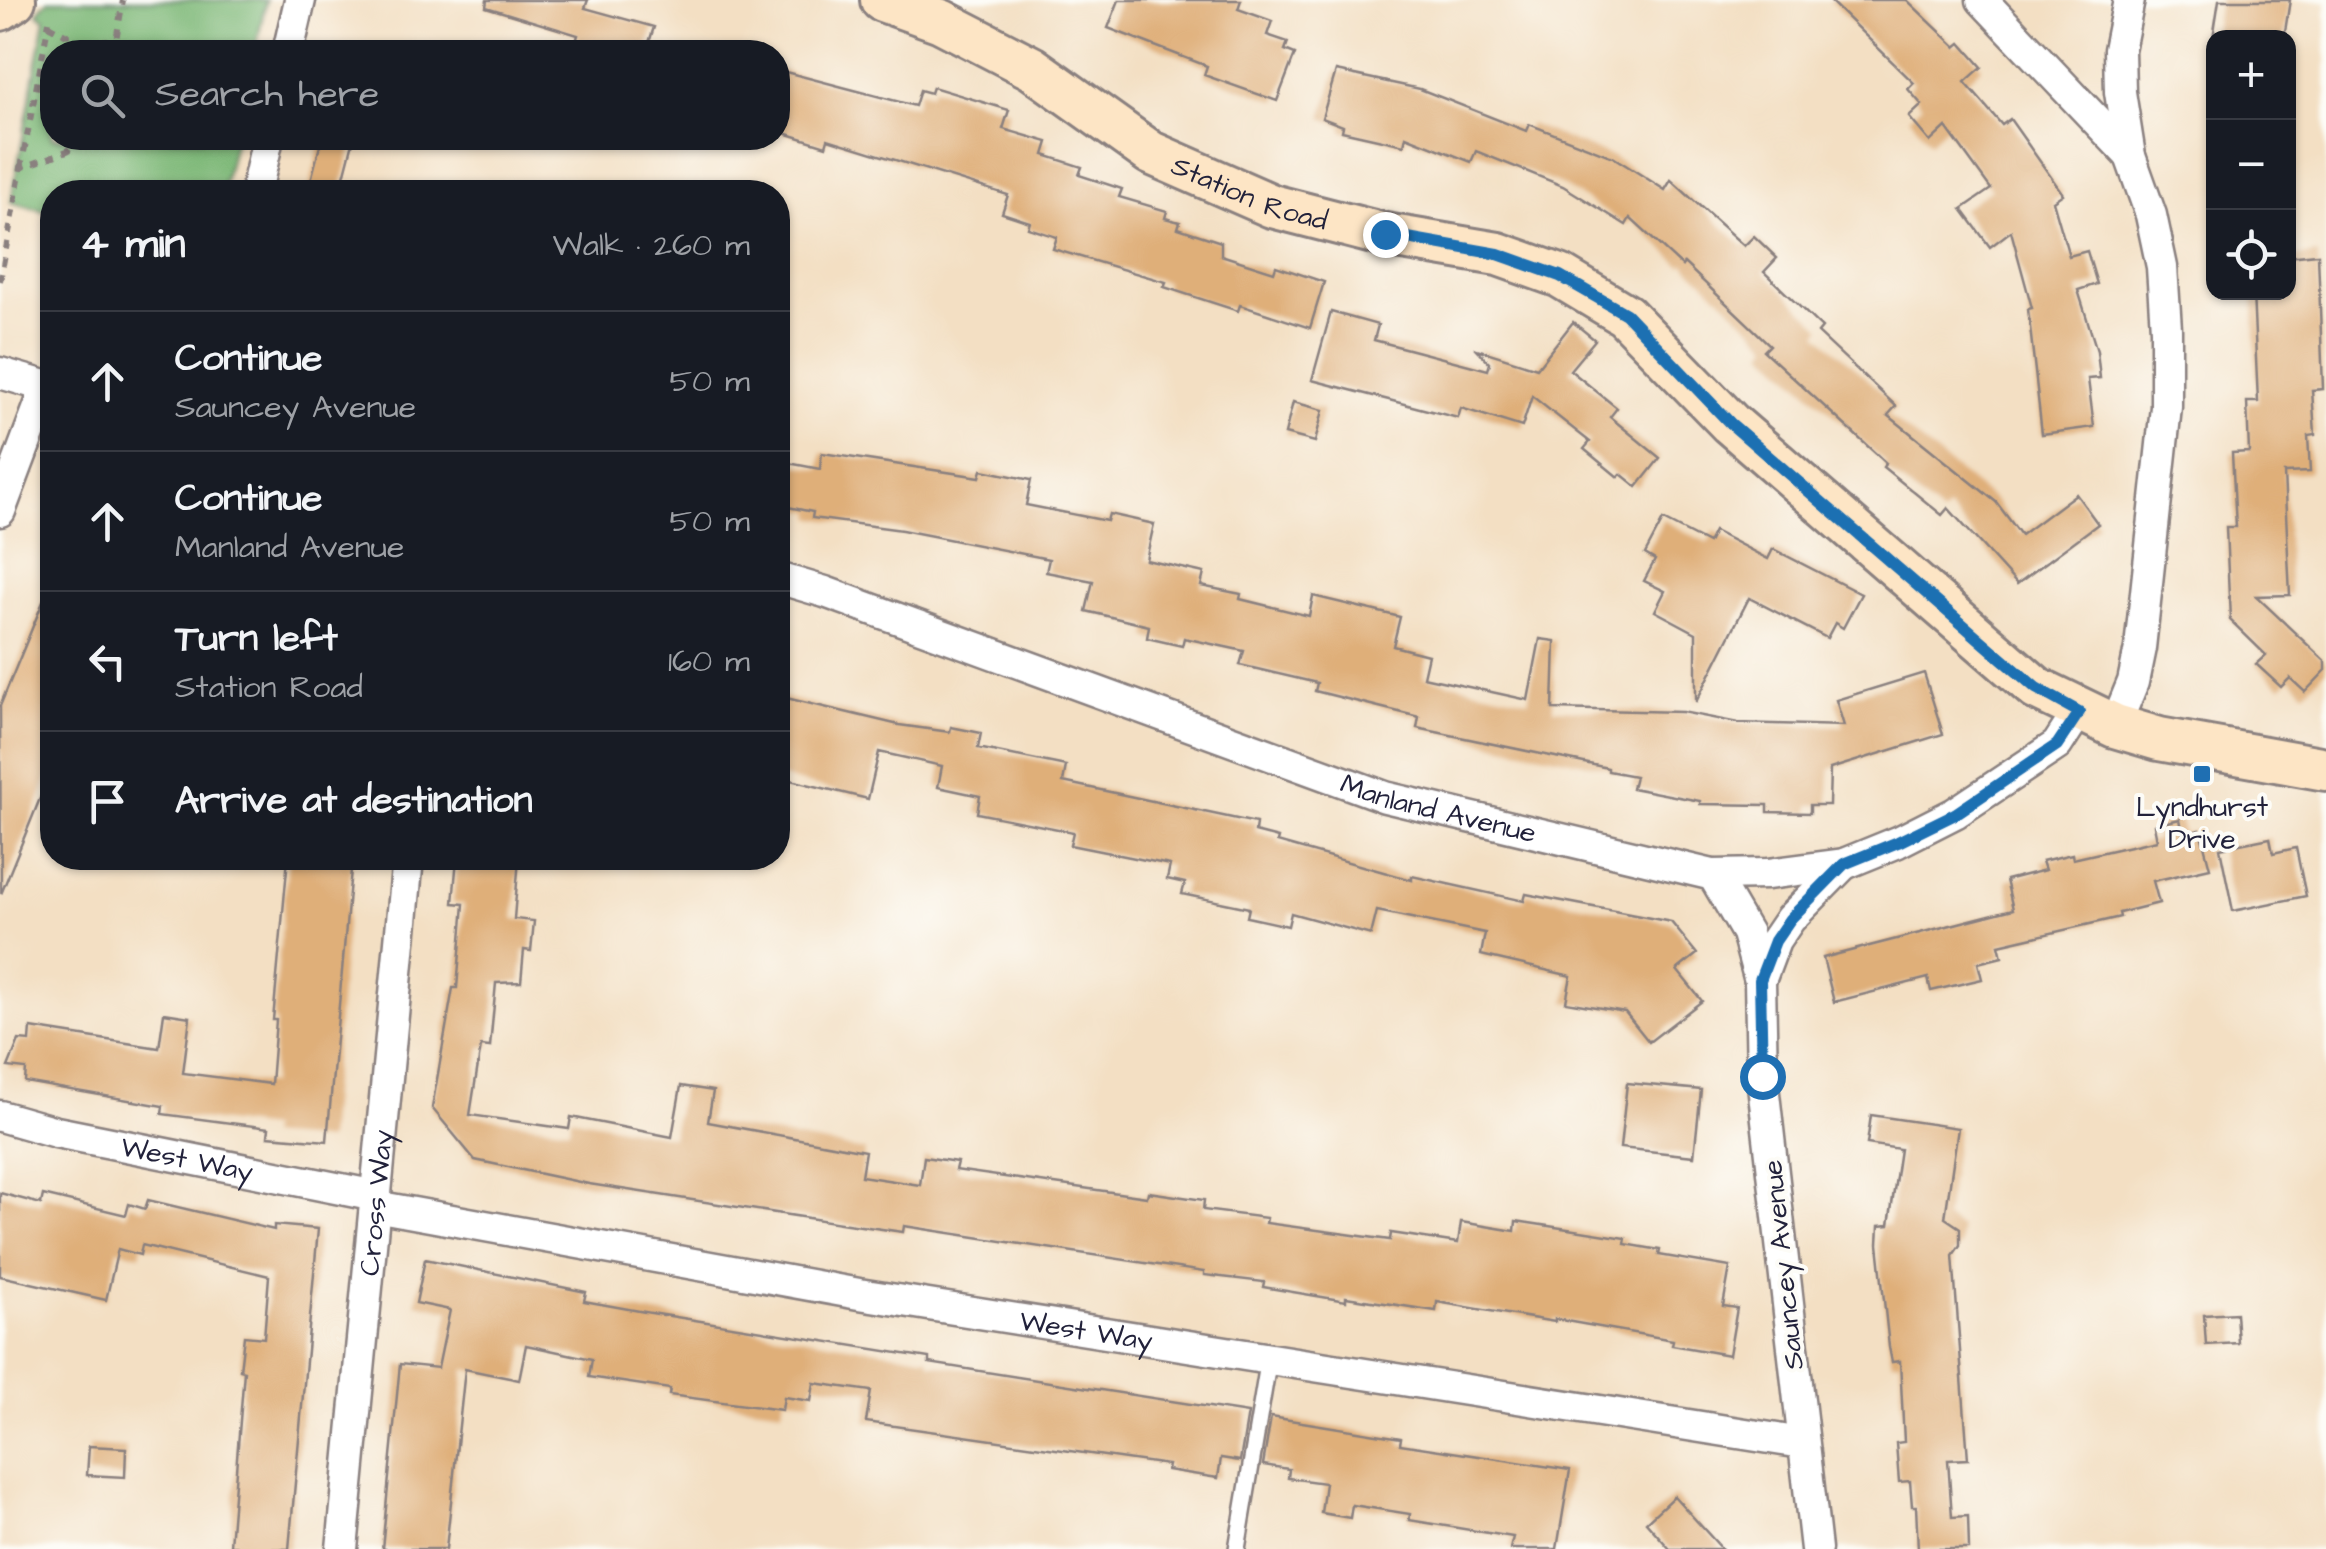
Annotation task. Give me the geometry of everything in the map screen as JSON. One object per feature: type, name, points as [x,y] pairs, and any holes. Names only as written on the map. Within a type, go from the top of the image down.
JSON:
[{"type":"main road","name":"Station Road","points":[[882,0],[940,22],[1032,68],[1151,153],[1272,206],[1385,234],[1498,254],[1560,276],[1626,314],[1730,423],[2036,688],[2097,719],[2159,739],[2326,769]]},
{"type":"main road","points":[[0,9],[32,6]]},
{"type":"street","points":[[291,40],[300,0]]},
{"type":"street","points":[[1982,0],[2130,156]]},
{"type":"street","points":[[2097,719],[2133,682],[2166,407],[2162,268],[2151,215],[2130,156],[2120,92],[2119,50],[2129,0]]},
{"type":"street","points":[[259,180],[265,150]]},
{"type":"street","points":[[0,373],[40,384]]},
{"type":"street","points":[[0,511],[40,412]]},
{"type":"street","name":"Manland Avenue","points":[[790,582],[1385,797],[1713,875],[1768,874],[1844,864],[1955,814],[2097,719]]},
{"type":"street","name":"Sauncey Avenue","points":[[1760,980],[1775,941],[1790,919],[1844,864]]},
{"type":"street","name":"Cross Way","points":[[342,1549],[407,870]]},
{"type":"street","name":"Sauncey Avenue","points":[[1713,875],[1748,933],[1760,980],[1762,1076],[1816,1549]]},
{"type":"street","name":"West Way","points":[[0,1116],[56,1132],[375,1201],[859,1294],[1802,1443]]},
{"type":"lane","points":[[1236,1549],[1269,1358]]},
{"type":"path","points":[[109,40],[116,39],[123,0]]},
{"type":"path","points":[[32,6],[48,25],[67,35],[66,40]]},
{"type":"path","points":[[45,40],[48,25]]},
{"type":"path","points":[[0,281],[40,67]]},
{"type":"path","points":[[21,168],[69,150]]},
{"type":"green space","points":[[48,0],[266,0],[258,40],[41,40],[45,19],[37,13]]},
{"type":"green space","points":[[40,46],[40,150],[232,150],[225,180],[40,180],[40,210],[11,202]]},
{"type":"building","points":[[487,0],[588,0],[585,8],[654,27],[650,40],[577,40],[578,35],[486,7]]},
{"type":"building","points":[[1119,0],[1241,0],[1238,9],[1272,21],[1267,35],[1288,42],[1285,50],[1295,54],[1277,101],[1204,75],[1207,66],[1108,28]]},
{"type":"building","points":[[1829,0],[1907,0],[1956,47],[1961,43],[1982,67],[1965,82],[2002,125],[2010,119],[2063,194],[2053,201],[2069,256],[2087,251],[2097,284],[2078,290],[2097,351],[2100,378],[2088,379],[2094,427],[2042,434],[2028,309],[2032,308],[2011,231],[1990,247],[1962,209],[1991,189],[1946,127],[1930,142],[1909,117],[1922,105],[1908,89],[1914,83]]},
{"type":"building","points":[[2219,0],[2290,0],[2285,30],[2214,30]]},
{"type":"building","points":[[1336,71],[1420,89],[1526,131],[1529,124],[1613,157],[1665,190],[1671,180],[1744,246],[1754,236],[1777,258],[1764,272],[1822,328],[1818,333],[1896,406],[1888,415],[1996,502],[2021,535],[2076,494],[2098,524],[2017,584],[1948,508],[1942,515],[1883,467],[1886,463],[1764,351],[1770,345],[1630,218],[1626,225],[1563,186],[1476,151],[1471,162],[1406,136],[1404,145],[1342,131],[1343,126],[1322,118]]},
{"type":"building","points":[[790,73],[915,106],[920,90],[931,93],[933,87],[1009,110],[1003,129],[1048,142],[1044,155],[1082,167],[1079,175],[1122,189],[1119,197],[1167,211],[1165,218],[1180,222],[1178,228],[1221,242],[1221,255],[1274,272],[1276,266],[1324,282],[1310,328],[1240,305],[1238,311],[1164,287],[1166,282],[1053,249],[1057,237],[1028,228],[1030,222],[1002,213],[1008,195],[828,139],[826,146],[790,135]]},
{"type":"building","points":[[319,150],[351,150],[343,180],[311,180]]},
{"type":"building","points":[[2318,254],[2323,389],[2312,390],[2315,435],[2308,436],[2310,472],[2284,473],[2290,595],[2256,596],[2326,662],[2326,670],[2305,692],[2290,678],[2281,687],[2256,664],[2266,655],[2230,620],[2226,527],[2236,527],[2232,453],[2249,452],[2247,402],[2258,402],[2253,300],[2296,300],[2296,256]]},
{"type":"building","points":[[1331,312],[1378,325],[1374,340],[1488,370],[1490,363],[1477,349],[1537,368],[1573,322],[1595,340],[1570,370],[1617,408],[1610,417],[1660,458],[1637,487],[1584,449],[1590,442],[1532,396],[1522,427],[1461,408],[1458,418],[1312,380]]},
{"type":"building","points":[[1293,402],[1323,410],[1315,442],[1285,434]]},
{"type":"building","points":[[822,453],[980,477],[982,470],[1031,480],[1026,505],[1107,521],[1109,514],[1154,524],[1146,560],[1204,573],[1201,586],[1309,616],[1313,596],[1400,617],[1393,646],[1428,655],[1423,677],[1528,700],[1540,639],[1555,641],[1553,709],[1682,712],[1738,723],[1844,726],[1836,700],[1924,673],[1943,734],[1830,769],[1829,805],[1810,805],[1810,813],[1768,812],[1768,805],[1700,804],[1632,788],[1635,776],[1608,768],[1417,728],[1419,717],[1315,691],[1317,683],[1240,665],[1244,651],[1184,638],[1182,646],[1147,638],[1149,626],[1086,611],[1093,581],[1046,572],[1049,559],[902,530],[812,518],[813,512],[790,507],[790,463],[820,469]]},
{"type":"building","points":[[1663,520],[1708,543],[1714,531],[1768,559],[1773,549],[1861,594],[1843,628],[1835,623],[1827,638],[1749,598],[1696,702],[1696,633],[1655,611],[1665,591],[1644,581],[1655,560],[1645,554]]},
{"type":"building","points":[[40,609],[40,798],[1,894],[0,706]]},
{"type":"building","points":[[790,699],[899,725],[950,732],[951,727],[981,733],[978,748],[1066,766],[1063,782],[1256,823],[1255,832],[1278,838],[1277,842],[1412,880],[1412,876],[1524,901],[1526,894],[1671,922],[1697,954],[1677,970],[1702,1001],[1649,1042],[1625,1012],[1566,1002],[1571,976],[1481,955],[1485,933],[1377,911],[1371,935],[1291,913],[1288,926],[1247,917],[1249,908],[1182,894],[1185,883],[1167,879],[1170,865],[1070,845],[1073,832],[977,813],[980,796],[938,787],[942,766],[879,752],[868,799],[790,780]]},
{"type":"building","points":[[2180,819],[2183,834],[2200,830],[2210,868],[2153,881],[2159,903],[2119,913],[2120,917],[1999,945],[2002,957],[1978,963],[1982,979],[1931,991],[1928,978],[1834,1002],[1823,958],[2013,909],[2006,880],[2045,870],[2042,861],[2072,854],[2073,859],[2157,840],[2154,825]]},
{"type":"building","points":[[2270,838],[2273,853],[2296,848],[2306,896],[2233,911],[2220,848]]},
{"type":"building","points":[[287,870],[351,870],[327,1141],[268,1136],[269,1128],[162,1114],[163,1106],[25,1082],[26,1069],[8,1067],[19,1040],[30,1041],[31,1028],[159,1048],[164,1013],[190,1017],[183,1073],[271,1084]]},
{"type":"building","points":[[456,870],[518,870],[514,919],[534,921],[531,951],[524,950],[521,982],[496,983],[490,1047],[481,1046],[470,1115],[569,1129],[571,1117],[672,1137],[681,1086],[713,1091],[708,1122],[865,1151],[861,1176],[920,1185],[924,1157],[957,1162],[955,1170],[1147,1197],[1148,1192],[1204,1200],[1203,1210],[1390,1240],[1391,1233],[1458,1243],[1461,1222],[1515,1231],[1516,1221],[1626,1238],[1625,1244],[1660,1250],[1659,1255],[1730,1267],[1723,1306],[1737,1308],[1729,1355],[1672,1345],[1673,1340],[1555,1319],[1437,1302],[1436,1311],[1346,1297],[1346,1301],[1204,1272],[904,1226],[903,1232],[847,1224],[589,1184],[475,1160],[432,1108],[453,988],[457,988],[464,904],[453,903]]},
{"type":"building","points":[[1627,1083],[1701,1090],[1694,1156],[1620,1148]]},
{"type":"building","points":[[1871,1115],[1958,1128],[1945,1218],[1960,1228],[1960,1245],[1953,1255],[1968,1459],[1948,1460],[1952,1517],[1968,1516],[1969,1549],[1918,1549],[1916,1506],[1912,1506],[1910,1481],[1899,1482],[1896,1443],[1904,1442],[1900,1361],[1892,1362],[1889,1347],[1878,1244],[1879,1226],[1889,1225],[1900,1149],[1867,1144]]},
{"type":"building","points":[[0,1193],[41,1204],[43,1195],[126,1215],[129,1204],[145,1209],[148,1200],[274,1230],[274,1225],[318,1229],[289,1549],[244,1549],[230,1545],[244,1336],[264,1338],[269,1276],[142,1245],[140,1255],[118,1249],[106,1300],[0,1276]]},
{"type":"building","points":[[425,1259],[586,1292],[584,1301],[929,1358],[929,1363],[1248,1413],[1240,1461],[1221,1458],[1218,1478],[1167,1470],[1168,1465],[866,1422],[871,1391],[814,1383],[811,1401],[784,1397],[782,1410],[669,1395],[670,1389],[589,1377],[592,1359],[526,1345],[519,1380],[465,1369],[446,1549],[382,1549],[400,1364],[438,1368],[450,1310],[416,1303]]},
{"type":"building","points":[[2236,1313],[2238,1343],[2206,1345],[2204,1315]]},
{"type":"building","points":[[1271,1417],[1401,1438],[1400,1444],[1570,1470],[1557,1549],[1510,1549],[1513,1537],[1409,1520],[1410,1514],[1352,1505],[1350,1518],[1321,1513],[1325,1483],[1288,1478],[1289,1469],[1263,1465]]},
{"type":"building","points":[[89,1446],[126,1448],[125,1477],[87,1475]]},
{"type":"building","points":[[1674,1496],[1722,1549],[1670,1549],[1646,1522]]},
{"type":"place","name":"Lyndhurst Drive","points":[[2202,774]]},
{"type":"route","points":[[1385,234],[1498,254],[1560,276],[1626,314],[1730,423],[2036,688],[2079,712],[2057,745],[1955,814],[1844,864],[1790,919],[1775,941],[1760,980],[1762,1076]]}]
